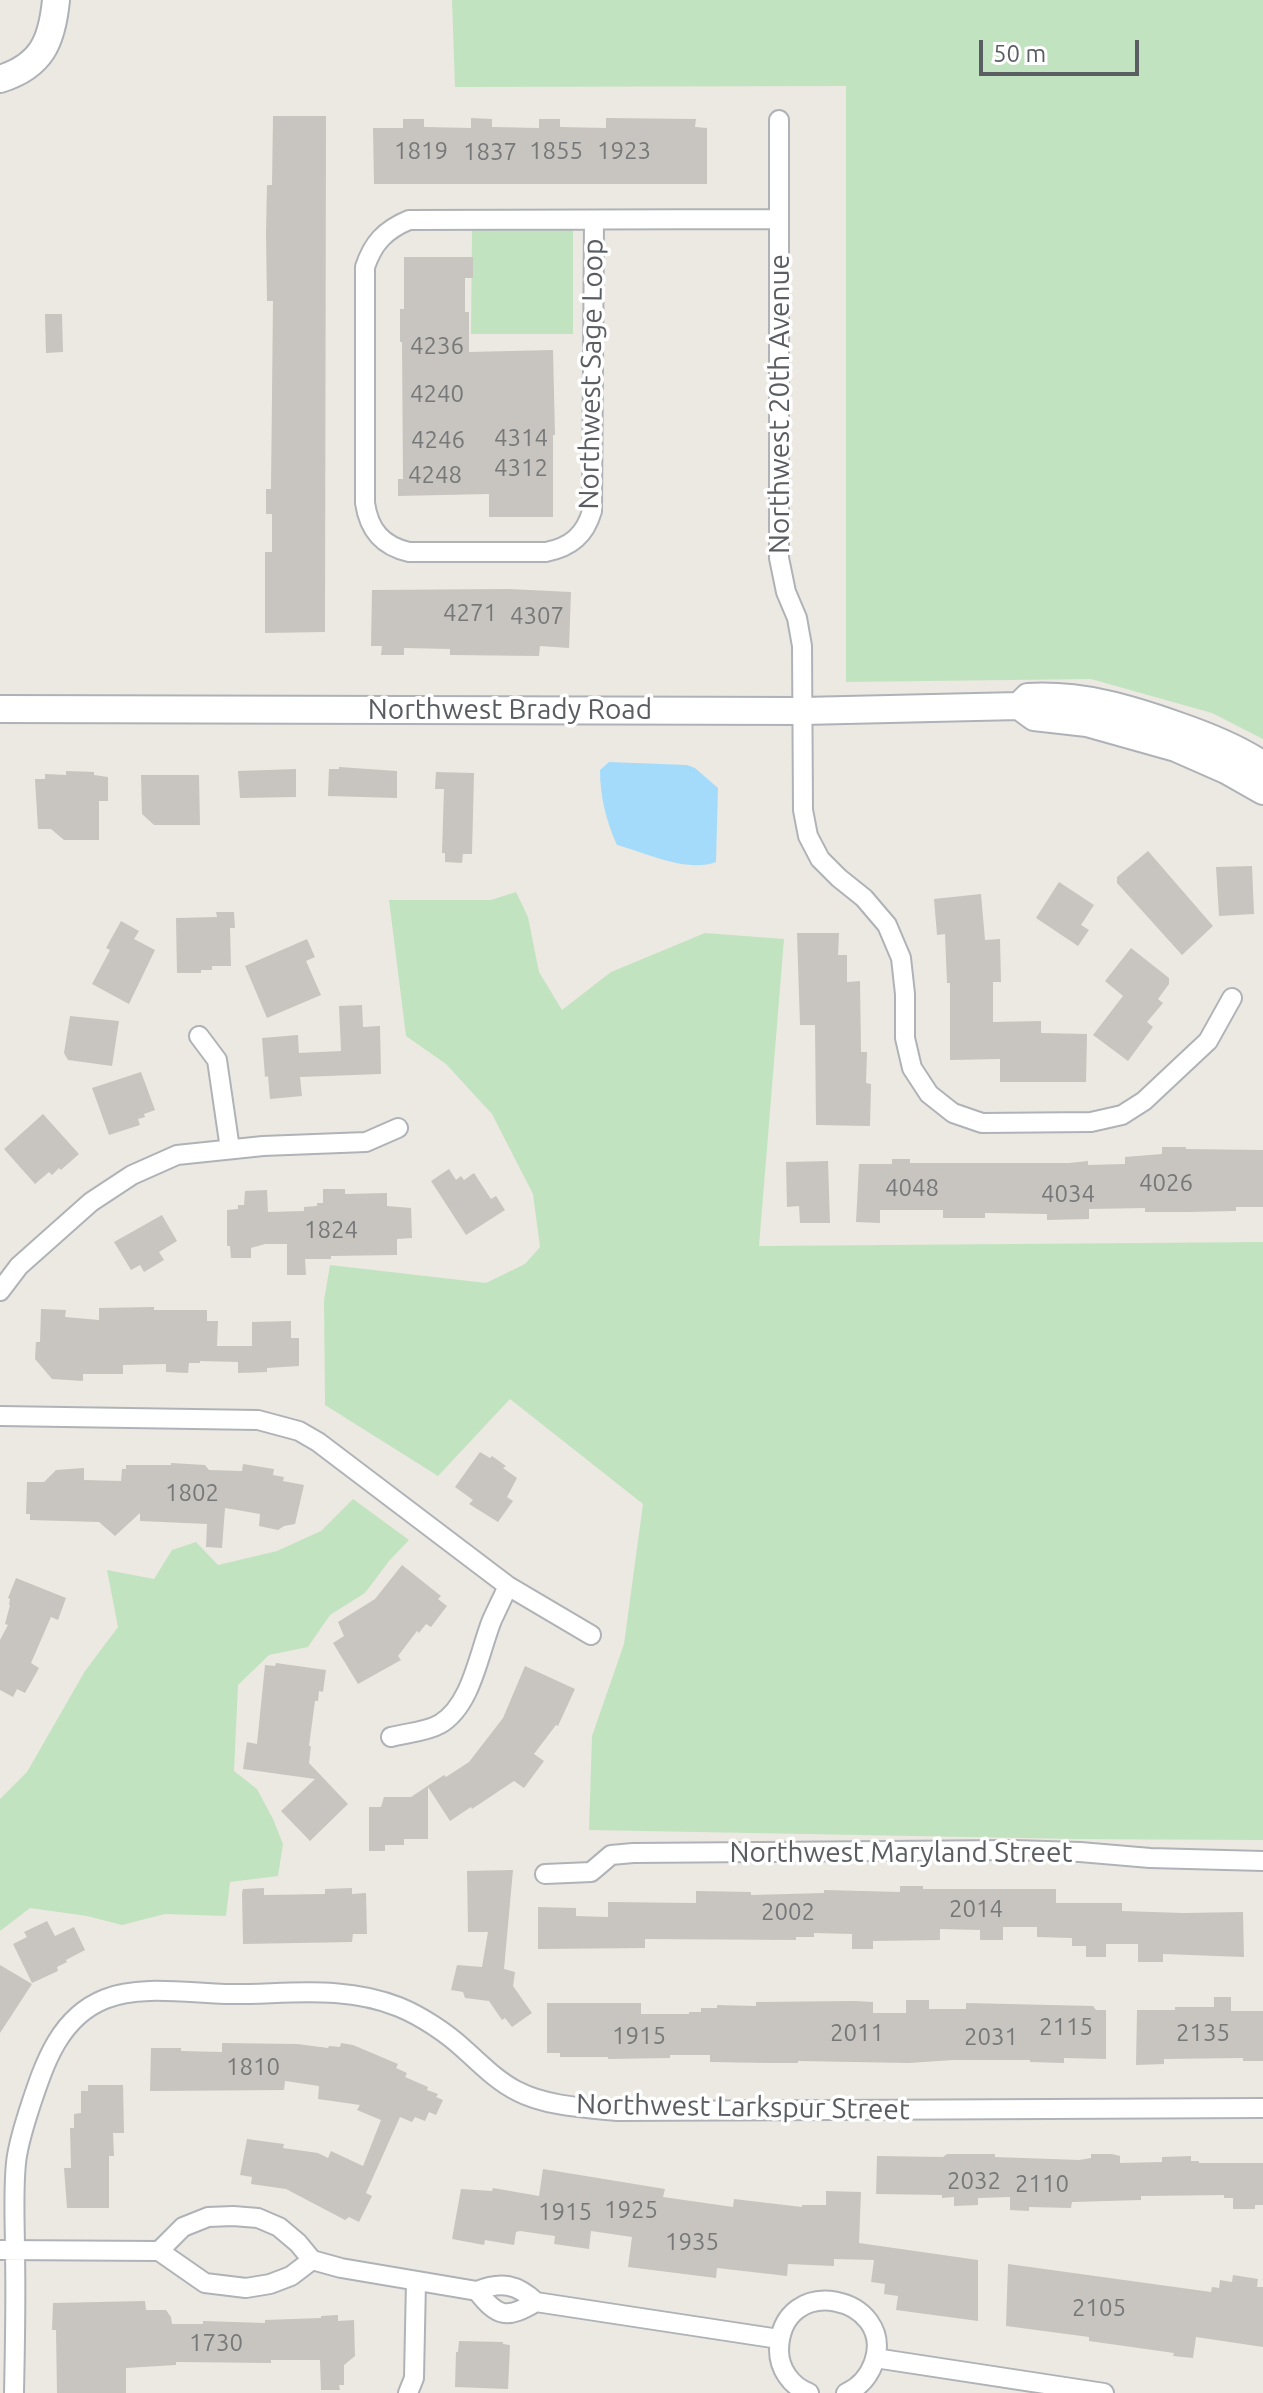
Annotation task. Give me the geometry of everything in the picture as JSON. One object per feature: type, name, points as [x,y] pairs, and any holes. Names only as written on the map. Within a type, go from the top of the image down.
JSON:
[{"type":"main road","points":[[0,79],[18,73],[46,47],[56,0]]},
{"type":"main road","name":"Northwest Brady Road","points":[[1019,706],[1028,697],[1056,695],[1106,702],[1201,734],[1263,765]]},
{"type":"main road","name":"Northwest Brady Road","points":[[0,709],[803,711],[1019,706],[1034,717],[1087,723],[1176,748],[1226,770],[1263,791]]},
{"type":"street","name":"Northwest 20th Avenue","points":[[779,120],[779,558],[802,646],[803,810],[808,836],[820,859],[864,898],[887,925],[901,958],[905,1038],[912,1068],[929,1094],[953,1113],[982,1123],[1091,1122],[1122,1115],[1144,1101],[1208,1041],[1232,998]]},
{"type":"street","points":[[594,220],[779,219]]},
{"type":"street","name":"Northwest Sage Loop","points":[[409,220],[594,220],[592,511],[589,524],[577,539],[560,549],[546,552],[409,552],[383,541],[373,530],[365,503],[365,267],[370,251],[380,237],[409,220]]},
{"type":"street","points":[[199,1036],[217,1060],[230,1149]]},
{"type":"street","points":[[0,1291],[19,1266],[91,1202],[132,1175],[177,1155],[366,1142],[398,1128]]},
{"type":"street","points":[[0,1416],[258,1420],[299,1431],[508,1586],[591,1635]]},
{"type":"street","points":[[391,1737],[437,1726],[457,1708],[508,1586]]},
{"type":"street","name":"Northwest Maryland Street","points":[[545,1874],[591,1872],[611,1855],[633,1853],[1013,1850],[1263,1861]]},
{"type":"street","name":"Northwest Larkspur Street","points":[[14,2393],[8,2250],[16,2159],[43,2069],[56,2040],[72,2021],[106,1998],[146,1992],[249,1994],[313,1991],[377,2000],[402,2009],[434,2027],[520,2093],[566,2106],[617,2111],[1263,2108]]},
{"type":"street","points":[[159,2251],[183,2227],[208,2217],[258,2218],[279,2227],[312,2260],[341,2268],[477,2291],[494,2284],[523,2289],[536,2302]]},
{"type":"street","points":[[8,2250],[159,2251],[205,2283],[246,2288],[291,2276],[312,2260]]},
{"type":"street","points":[[408,2393],[414,2378],[416,2281]]},
{"type":"street","points":[[477,2291],[496,2312],[512,2314],[536,2302],[779,2339]]},
{"type":"street","points":[[809,2393],[786,2376],[779,2358],[779,2339],[787,2321],[800,2307],[818,2300],[837,2300],[855,2308],[868,2321],[875,2339],[875,2358],[868,2376],[846,2393]]},
{"type":"street","points":[[875,2358],[1104,2393]]},
{"type":"green space","points":[[452,0],[1263,0],[1263,739],[1212,713],[1091,679],[846,682],[846,86],[455,87]]},
{"type":"green space","points":[[472,228],[573,228],[573,334],[471,334]]},
{"type":"green space","points":[[516,892],[528,917],[539,972],[562,1010],[611,972],[705,933],[784,939],[759,1246],[1263,1242],[1263,1840],[589,1830],[592,1736],[624,1644],[643,1504],[510,1399],[438,1476],[325,1405],[324,1300],[330,1265],[486,1283],[525,1264],[540,1247],[533,1194],[492,1114],[446,1064],[406,1036],[389,900],[491,900]]},
{"type":"green space","points":[[353,1499],[409,1540],[365,1593],[330,1615],[308,1647],[269,1655],[238,1685],[234,1771],[257,1789],[273,1819],[283,1844],[278,1876],[230,1882],[226,1916],[165,1914],[122,1925],[87,1916],[30,1908],[0,1931],[0,1799],[27,1772],[85,1671],[118,1627],[107,1570],[154,1579],[172,1550],[196,1542],[218,1565],[277,1551],[321,1531]]},
{"type":"water","points":[[609,762],[687,765],[718,788],[716,862],[679,864],[617,845],[601,789],[600,770]]},
{"type":"building","points":[[273,116],[326,116],[325,632],[265,633],[265,552],[272,552],[272,514],[266,514],[266,489],[271,489],[273,301],[267,301],[266,234],[267,185],[272,185]]},
{"type":"building","points":[[471,118],[492,119],[492,127],[539,128],[539,119],[560,119],[560,127],[606,128],[606,118],[696,119],[695,127],[707,128],[707,184],[374,184],[373,128],[403,128],[403,119],[424,119],[424,127],[471,128]]},
{"type":"building","points":[[404,257],[473,257],[473,278],[465,278],[469,352],[553,350],[553,517],[489,517],[489,494],[398,496],[398,479],[403,479],[400,309],[404,309]]},
{"type":"building","points":[[45,314],[62,314],[63,352],[46,353]]},
{"type":"building","points":[[372,590],[571,592],[569,648],[540,646],[539,656],[450,655],[450,649],[404,648],[404,655],[381,655],[382,646],[371,646]]},
{"type":"building","points":[[296,769],[296,797],[240,798],[238,771]]},
{"type":"building","points":[[329,769],[397,771],[397,798],[328,796]]},
{"type":"building","points":[[66,771],[94,772],[94,775],[108,777],[108,801],[99,801],[99,840],[64,840],[51,829],[38,829],[35,779],[45,779],[45,774],[66,775]]},
{"type":"building","points":[[436,772],[474,773],[472,854],[463,854],[462,863],[445,862],[445,853],[442,853],[444,789],[435,789]]},
{"type":"building","points":[[141,775],[199,775],[200,825],[154,825],[142,814]]},
{"type":"building","points":[[1148,851],[1213,926],[1182,955],[1117,883],[1117,877]]},
{"type":"building","points":[[1252,866],[1254,914],[1219,916],[1216,867]]},
{"type":"building","points":[[1059,882],[1094,905],[1081,925],[1089,930],[1078,946],[1036,918]]},
{"type":"building","points":[[981,894],[985,940],[1000,939],[1001,982],[993,982],[993,1022],[1041,1021],[1041,1033],[1087,1034],[1086,1082],[1000,1082],[1000,1059],[950,1060],[950,983],[947,983],[945,934],[937,935],[934,899]]},
{"type":"building","points":[[216,912],[234,912],[235,928],[230,928],[231,966],[212,966],[212,970],[201,970],[201,973],[177,973],[176,918],[217,917]]},
{"type":"building","points":[[121,921],[139,931],[134,939],[155,950],[129,1004],[92,984]]},
{"type":"building","points":[[797,933],[839,933],[838,955],[847,955],[847,982],[860,981],[861,1052],[867,1052],[866,1083],[871,1084],[870,1126],[816,1125],[815,1025],[800,1025]]},
{"type":"building","points":[[307,939],[315,957],[306,961],[321,995],[267,1018],[245,966]]},
{"type":"building","points":[[1131,948],[1169,978],[1169,984],[1158,999],[1163,1003],[1147,1022],[1153,1027],[1128,1061],[1093,1035],[1123,996],[1105,981]]},
{"type":"building","points":[[362,1005],[363,1027],[380,1026],[381,1074],[300,1077],[302,1096],[270,1099],[262,1038],[298,1035],[299,1053],[341,1051],[339,1006]]},
{"type":"building","points":[[70,1016],[119,1021],[112,1066],[68,1060],[64,1053]]},
{"type":"building","points":[[141,1072],[155,1110],[138,1119],[140,1125],[109,1135],[92,1088]]},
{"type":"building","points":[[43,1114],[79,1154],[61,1170],[59,1168],[52,1175],[49,1172],[35,1184],[4,1149]]},
{"type":"building","points":[[1162,1147],[1263,1150],[1263,1207],[1187,1212],[1145,1212],[1145,1208],[1089,1209],[1089,1219],[1047,1220],[1047,1214],[985,1213],[985,1218],[943,1218],[943,1210],[880,1210],[880,1223],[856,1222],[859,1164],[892,1164],[892,1159],[910,1159],[910,1163],[1088,1161],[1088,1165],[1125,1164],[1125,1157],[1162,1154]]},
{"type":"building","points":[[828,1161],[830,1223],[800,1223],[799,1206],[787,1207],[786,1162]]},
{"type":"building","points":[[449,1169],[456,1180],[461,1176],[464,1180],[474,1173],[491,1199],[496,1196],[505,1210],[466,1235],[431,1181]]},
{"type":"building","points":[[323,1189],[345,1189],[345,1194],[387,1193],[387,1206],[411,1208],[412,1238],[397,1239],[397,1255],[305,1259],[306,1275],[287,1275],[287,1244],[265,1244],[251,1248],[251,1258],[231,1258],[230,1246],[227,1246],[227,1210],[244,1205],[245,1191],[267,1190],[268,1212],[304,1211],[304,1207],[317,1206],[317,1203],[323,1203]]},
{"type":"building","points":[[162,1215],[177,1241],[159,1252],[164,1260],[144,1272],[140,1265],[131,1270],[114,1242]]},
{"type":"building","points":[[154,1307],[154,1310],[207,1310],[207,1321],[218,1321],[217,1346],[252,1346],[252,1322],[291,1321],[291,1338],[299,1338],[299,1366],[238,1373],[238,1362],[200,1361],[189,1363],[188,1373],[166,1372],[166,1364],[123,1365],[123,1374],[83,1374],[83,1381],[52,1379],[35,1359],[36,1342],[40,1342],[41,1309],[66,1310],[65,1317],[99,1320],[99,1308]]},
{"type":"building","points":[[480,1452],[490,1458],[492,1456],[517,1478],[507,1497],[513,1501],[498,1522],[469,1504],[473,1500],[455,1487]]},
{"type":"building","points":[[243,1464],[274,1469],[273,1475],[284,1477],[283,1481],[304,1485],[295,1524],[278,1530],[259,1526],[260,1514],[225,1508],[222,1548],[206,1547],[207,1524],[140,1521],[140,1513],[115,1536],[99,1522],[30,1520],[30,1514],[26,1514],[27,1482],[44,1482],[56,1470],[84,1468],[84,1480],[121,1481],[122,1469],[126,1469],[126,1465],[205,1465],[209,1470],[242,1471]]},
{"type":"building","points":[[402,1565],[441,1596],[438,1599],[447,1606],[431,1627],[426,1624],[419,1633],[417,1631],[398,1656],[401,1660],[358,1684],[333,1643],[344,1636],[338,1622],[375,1599]]},
{"type":"building","points":[[16,1578],[66,1598],[58,1620],[51,1617],[31,1663],[39,1668],[25,1693],[17,1689],[13,1697],[0,1690],[0,1640],[8,1625],[5,1624],[10,1605],[8,1598]]},
{"type":"building","points":[[276,1663],[326,1670],[323,1692],[319,1691],[318,1701],[315,1701],[309,1763],[348,1804],[310,1841],[281,1811],[315,1779],[243,1769],[247,1742],[257,1744],[265,1665],[275,1666]]},
{"type":"building","points":[[525,1666],[575,1689],[558,1726],[534,1754],[544,1761],[524,1788],[514,1781],[450,1821],[428,1787],[428,1839],[404,1839],[404,1845],[385,1845],[385,1851],[369,1851],[369,1807],[381,1807],[384,1797],[411,1797],[469,1762],[503,1718]]},
{"type":"building","points":[[513,1870],[504,1969],[515,1972],[513,1986],[532,2013],[512,2027],[505,2018],[502,2020],[489,2001],[465,1998],[463,1992],[451,1990],[457,1965],[482,1967],[488,1932],[468,1932],[467,1871]]},
{"type":"building","points":[[900,1886],[923,1886],[923,1889],[1056,1889],[1056,1903],[1122,1903],[1122,1911],[1243,1912],[1244,1957],[1163,1954],[1163,1962],[1138,1962],[1138,1944],[1106,1944],[1106,1957],[1086,1957],[1086,1946],[1072,1946],[1072,1938],[1037,1937],[1037,1927],[1003,1927],[1003,1940],[980,1940],[980,1930],[940,1929],[940,1940],[873,1941],[873,1949],[852,1949],[852,1934],[814,1933],[814,1937],[796,1937],[796,1940],[645,1939],[645,1948],[538,1949],[538,1907],[576,1908],[576,1916],[608,1917],[608,1902],[696,1903],[696,1891],[751,1892],[751,1895],[824,1893],[824,1890],[900,1892]]},
{"type":"building","points":[[264,1888],[264,1895],[325,1894],[325,1889],[352,1888],[352,1894],[366,1893],[367,1934],[353,1934],[352,1942],[243,1944],[243,1889]]},
{"type":"building","points":[[47,1921],[55,1936],[74,1927],[85,1950],[57,1967],[58,1971],[32,1983],[13,1944],[27,1937],[24,1932]]},
{"type":"building","points":[[0,1965],[32,1984],[0,2033]]},
{"type":"building","points":[[1214,1997],[1231,1997],[1231,2011],[1263,2011],[1263,2061],[1243,2061],[1243,2058],[1164,2059],[1164,2064],[1136,2065],[1137,2010],[1214,2007]]},
{"type":"building","points":[[906,2000],[929,2000],[929,2009],[966,2009],[966,2003],[1093,2006],[1096,2010],[1106,2010],[1106,2059],[1064,2058],[1064,2063],[953,2060],[769,2063],[710,2062],[710,2055],[608,2059],[560,2057],[560,2053],[547,2053],[547,2003],[641,2003],[641,2014],[689,2014],[701,2012],[701,2008],[717,2008],[717,2005],[855,2001],[873,2002],[873,2013],[906,2013]]},
{"type":"building","points":[[222,2043],[297,2044],[328,2048],[340,2047],[341,2043],[353,2045],[398,2064],[396,2068],[407,2073],[405,2077],[428,2087],[427,2090],[438,2094],[436,2097],[443,2100],[436,2115],[429,2112],[425,2121],[415,2117],[412,2122],[400,2117],[366,2193],[372,2196],[359,2222],[349,2217],[345,2220],[286,2189],[251,2184],[252,2177],[240,2175],[247,2139],[284,2144],[283,2148],[318,2153],[328,2158],[331,2151],[363,2166],[381,2120],[357,2110],[360,2105],[318,2099],[319,2086],[285,2081],[284,2090],[150,2091],[151,2048],[222,2052]]},
{"type":"building","points":[[88,2085],[123,2085],[124,2133],[113,2133],[114,2156],[109,2156],[109,2208],[67,2208],[64,2168],[71,2168],[70,2128],[74,2128],[74,2114],[81,2113],[81,2091],[88,2091]]},
{"type":"building","points":[[947,2154],[1079,2160],[1091,2158],[1091,2154],[1112,2154],[1120,2156],[1120,2163],[1162,2162],[1162,2157],[1191,2156],[1191,2161],[1199,2163],[1263,2163],[1263,2205],[1255,2205],[1255,2209],[1233,2209],[1233,2198],[1224,2198],[1224,2195],[1141,2196],[1141,2200],[1072,2202],[1071,2208],[1029,2207],[1029,2211],[1010,2210],[1010,2197],[978,2198],[978,2205],[954,2206],[954,2197],[942,2198],[942,2195],[876,2194],[877,2156],[943,2157]]},
{"type":"building","points":[[543,2169],[665,2189],[663,2197],[733,2207],[734,2199],[802,2207],[826,2205],[826,2191],[861,2192],[859,2243],[978,2260],[978,2321],[896,2310],[898,2296],[884,2294],[885,2284],[871,2282],[874,2260],[834,2259],[834,2266],[788,2264],[787,2276],[717,2268],[716,2278],[628,2267],[632,2237],[591,2231],[589,2249],[554,2244],[555,2236],[520,2231],[516,2232],[514,2245],[485,2240],[484,2245],[452,2239],[461,2189],[492,2191],[493,2188],[539,2196]]},
{"type":"building","points":[[1008,2264],[1211,2292],[1212,2287],[1219,2288],[1220,2280],[1232,2282],[1233,2275],[1258,2279],[1257,2287],[1263,2287],[1263,2347],[1196,2337],[1193,2358],[1089,2341],[1089,2337],[1006,2326]]},
{"type":"building","points":[[145,2301],[146,2310],[166,2310],[172,2324],[203,2324],[203,2321],[265,2323],[265,2320],[338,2315],[338,2321],[354,2320],[355,2356],[344,2365],[344,2385],[339,2385],[340,2390],[321,2390],[320,2360],[271,2360],[271,2363],[176,2362],[176,2365],[126,2368],[126,2393],[57,2393],[53,2303]]},
{"type":"building","points":[[459,2341],[503,2342],[510,2345],[508,2389],[455,2387]]}]
